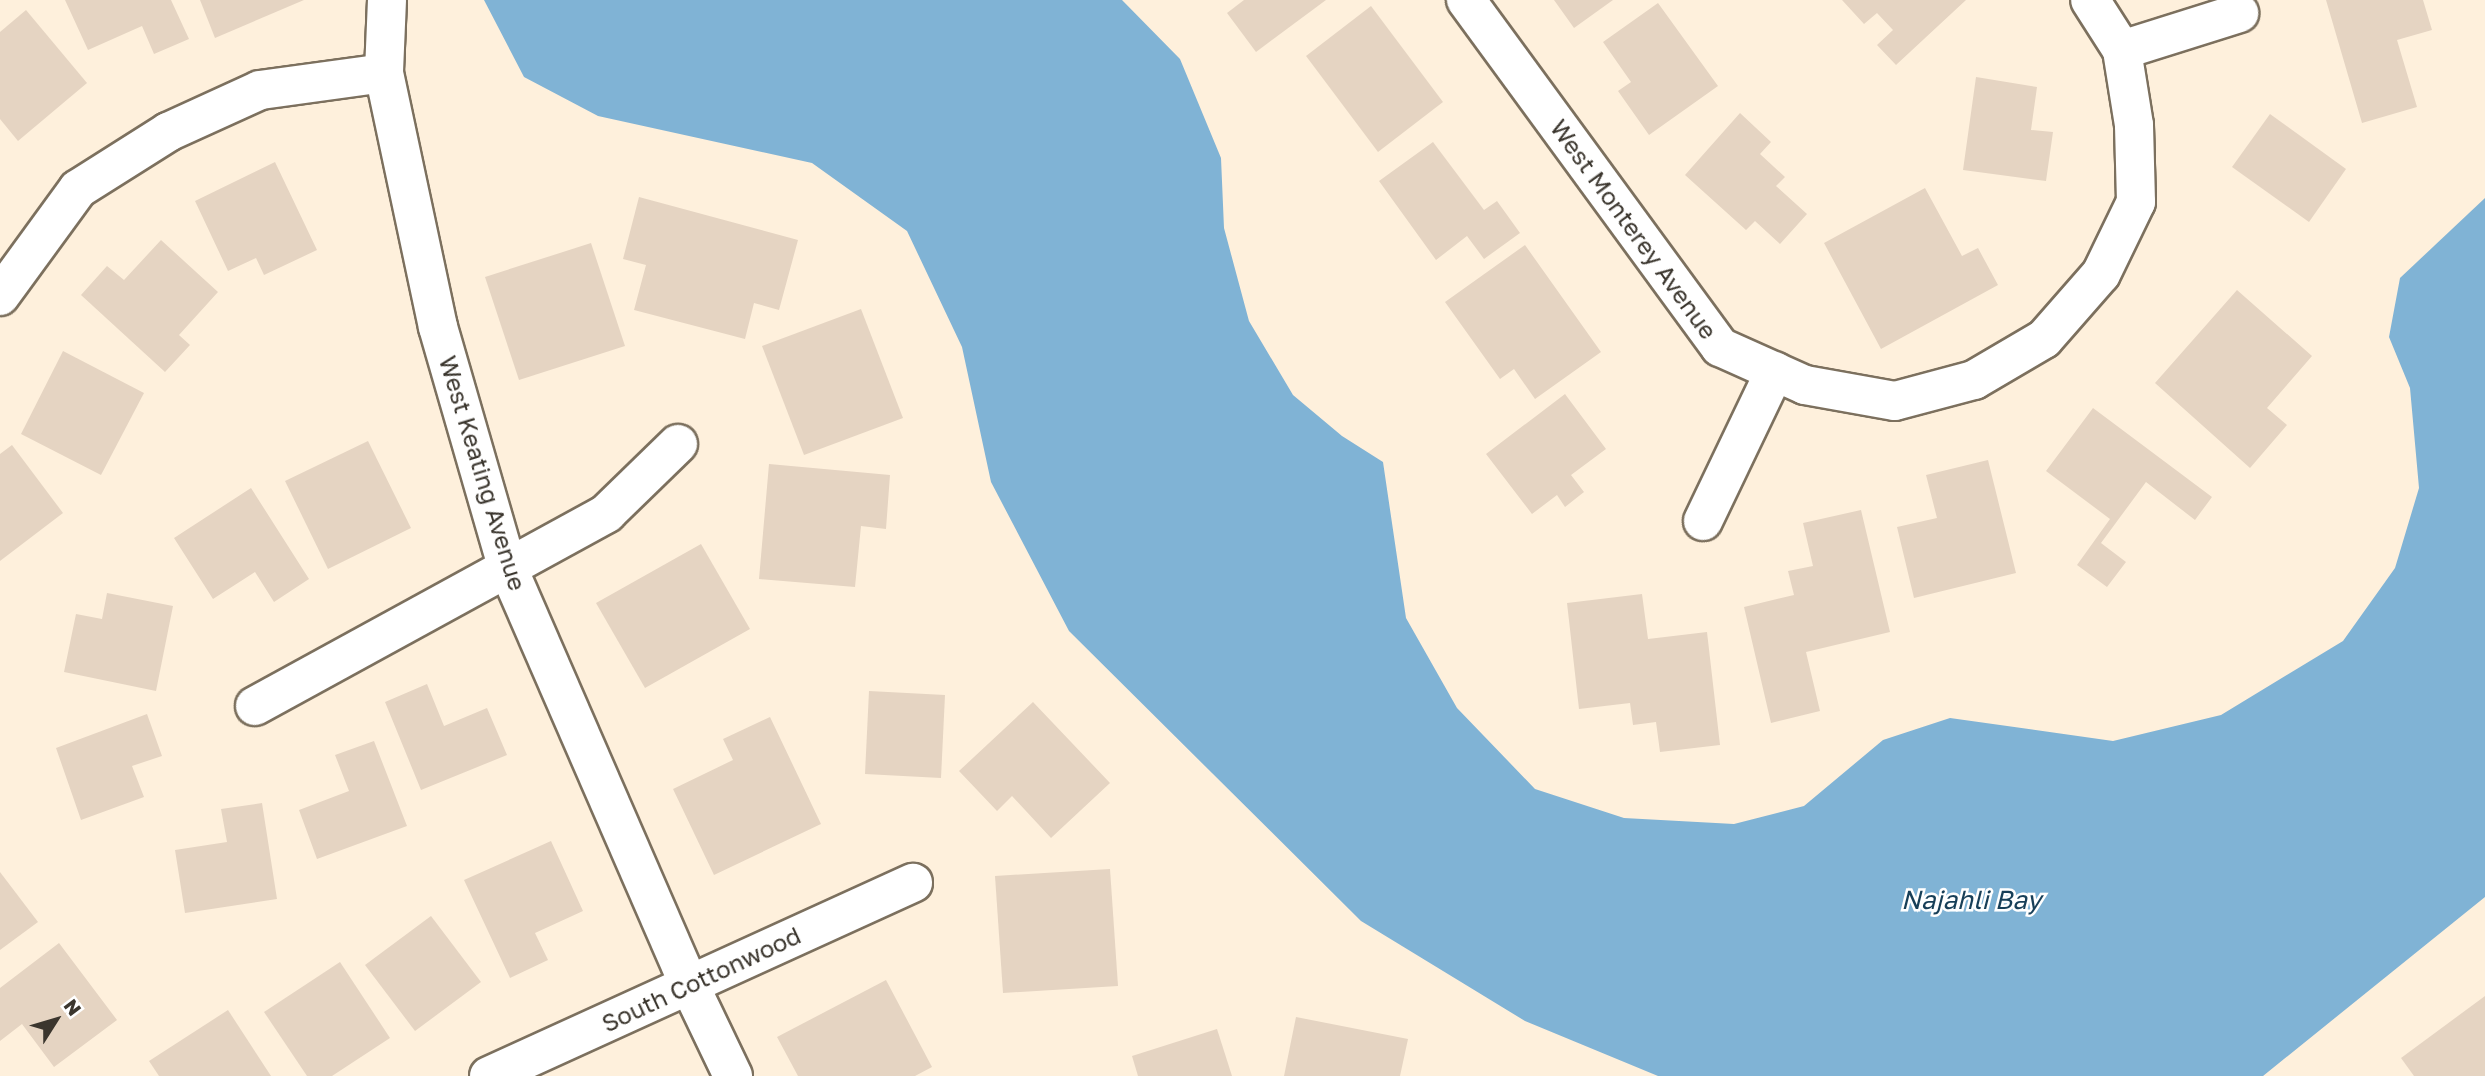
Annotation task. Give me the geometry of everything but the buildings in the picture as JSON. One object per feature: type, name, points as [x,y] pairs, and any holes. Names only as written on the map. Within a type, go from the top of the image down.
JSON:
[{"type":"street","name":"West Keating Avenue","points":[[387,0],[384,73],[438,327],[507,566],[689,985],[733,1076]]},
{"type":"street","name":"West Monterey Avenue","points":[[1466,0],[1720,347],[1805,385],[1895,401],[1974,380],[2044,339],[2101,274],[2136,202],[2134,125],[2122,50]]},
{"type":"street","points":[[2090,0],[2122,50],[2238,13]]},
{"type":"street","points":[[0,296],[78,189],[168,132],[260,90],[384,73]]},
{"type":"street","points":[[1703,521],[1775,372]]},
{"type":"street","points":[[255,706],[607,513],[678,444]]},
{"type":"street","name":"South Cottonwood","points":[[489,1076],[913,883]]},
{"type":"water","name":"Najahli Bay","points":[[484,0],[1122,0],[1180,59],[1221,158],[1224,228],[1249,321],[1293,395],[1342,436],[1383,462],[1406,618],[1457,708],[1535,789],[1624,818],[1734,824],[1804,806],[1883,740],[1950,718],[2113,741],[2221,715],[2343,641],[2395,568],[2419,488],[2410,388],[2389,337],[2400,278],[2485,198],[2485,897],[2263,1076],[1658,1076],[1525,1021],[1361,921],[1069,631],[991,482],[962,347],[907,231],[812,163],[598,116],[524,77]]}]
